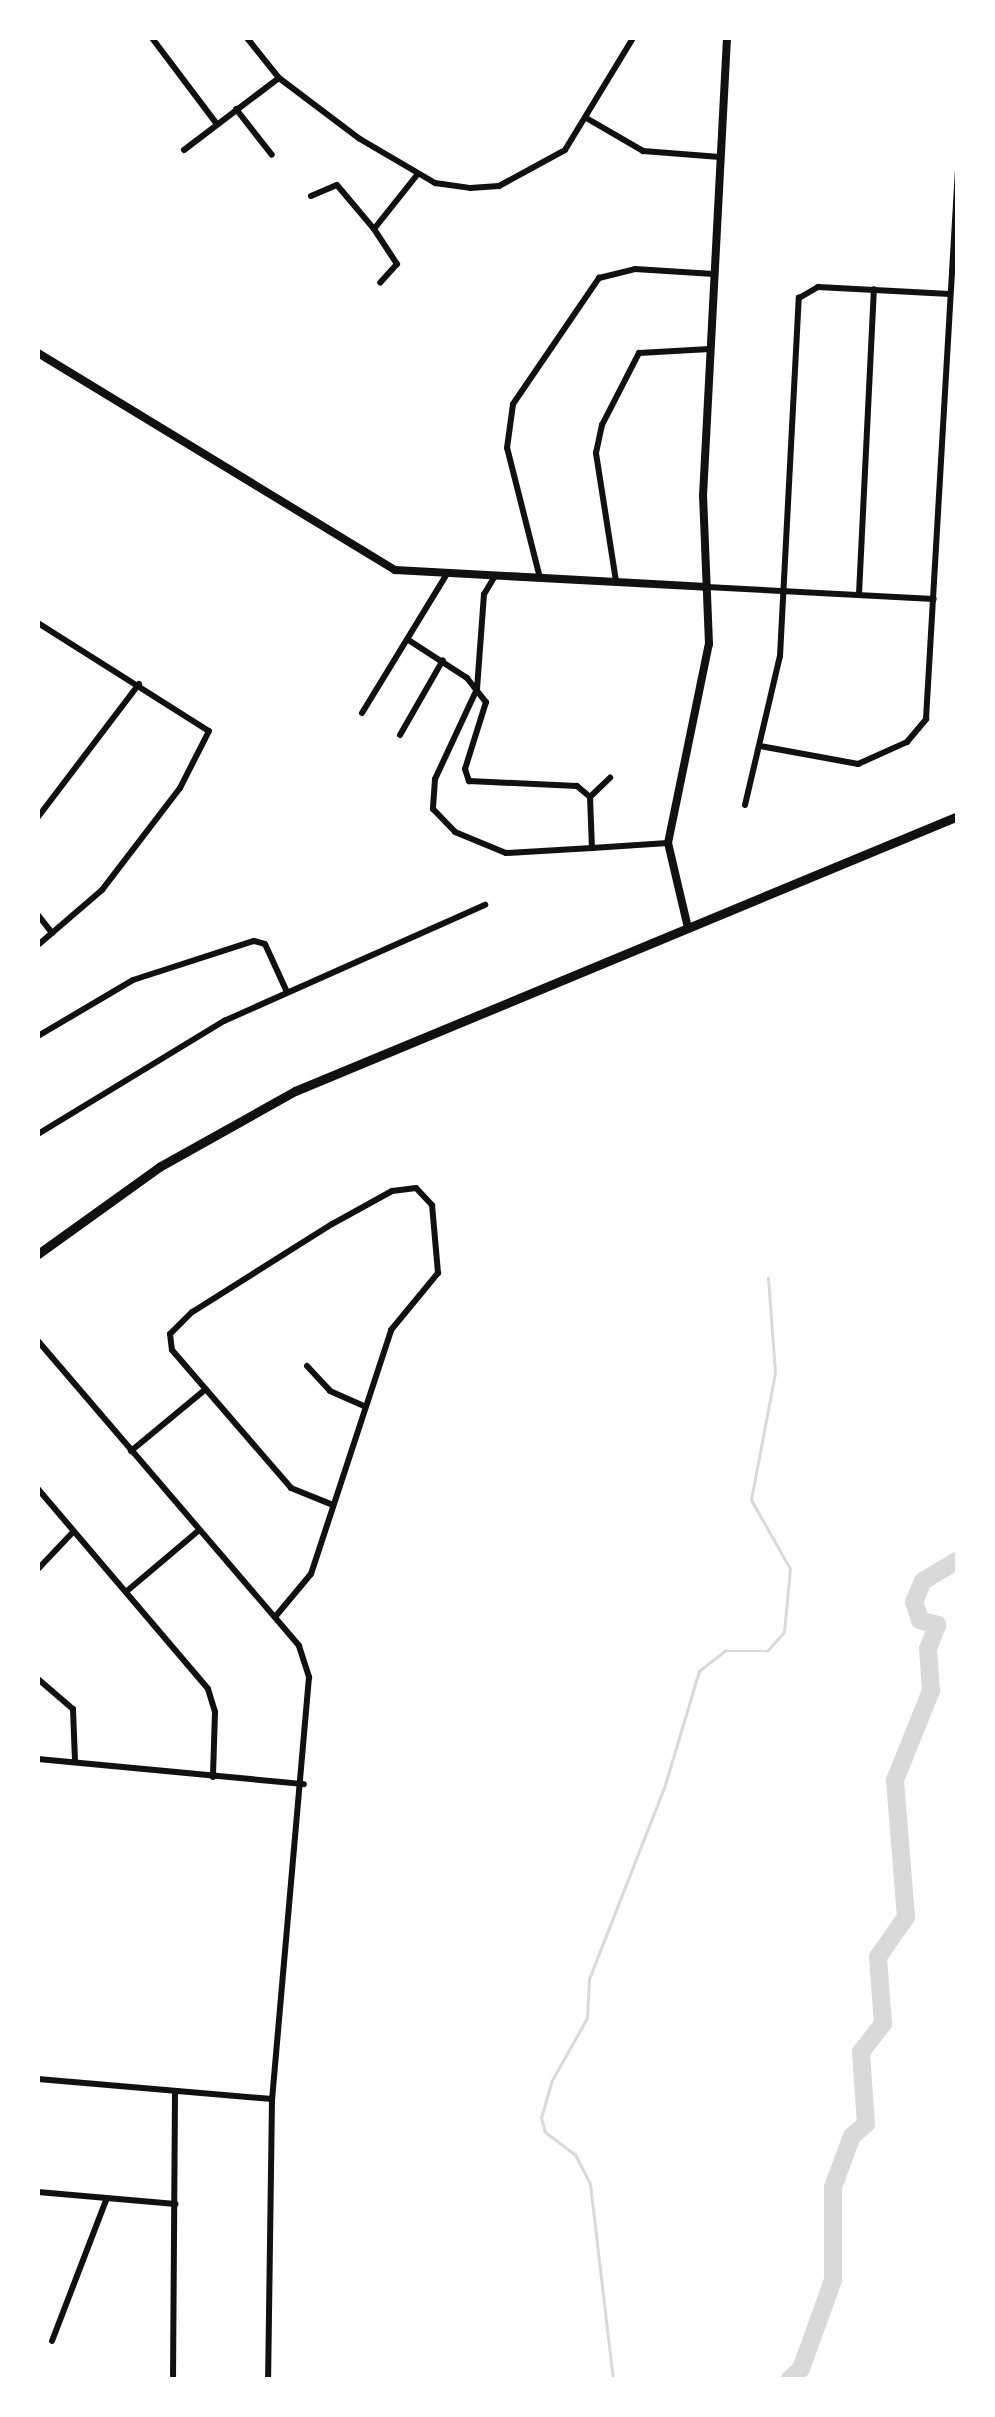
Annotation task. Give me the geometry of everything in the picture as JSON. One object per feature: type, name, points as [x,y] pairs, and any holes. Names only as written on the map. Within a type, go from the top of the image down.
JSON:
[{"type":"main road","points":[[38,1254],[159,1167],[295,1092],[958,816]]},
{"type":"street","points":[[152,38],[216,123]]},
{"type":"street","points":[[247,38],[279,78],[416,175],[451,186],[499,186],[565,150],[588,119],[633,38]]},
{"type":"street","points":[[688,928],[668,843],[708,655],[703,496],[727,38]]},
{"type":"street","points":[[184,150],[279,78]]},
{"type":"street","points":[[236,109],[272,155]]},
{"type":"street","points":[[588,119],[644,152],[720,157]]},
{"type":"street","points":[[760,746],[858,764],[912,738],[928,712],[958,169]]},
{"type":"street","points":[[374,229],[416,175]]},
{"type":"street","points":[[311,196],[336,185],[374,229],[398,264],[380,283]]},
{"type":"street","points":[[540,578],[506,439],[513,404],[599,278],[624,270],[714,274]]},
{"type":"street","points":[[745,804],[780,656],[797,303],[813,287],[950,294]]},
{"type":"street","points":[[858,594],[874,290]]},
{"type":"street","points":[[616,581],[596,452],[602,424],[639,353],[710,349]]},
{"type":"street","points":[[38,354],[377,561],[402,572],[934,599]]},
{"type":"street","points":[[362,713],[410,642],[447,574]]},
{"type":"street","points":[[495,576],[484,594],[477,688],[435,779],[438,818],[506,854],[668,843]]},
{"type":"street","points":[[38,623],[208,726],[205,749],[163,812],[102,890],[38,946]]},
{"type":"street","points":[[410,642],[443,660],[477,688],[486,709],[465,778],[480,786],[577,786],[590,797],[592,848]]},
{"type":"street","points":[[400,735],[443,660]]},
{"type":"street","points":[[38,818],[138,684]]},
{"type":"street","points":[[590,797],[610,778]]},
{"type":"street","points":[[38,1134],[212,1027],[484,905]]},
{"type":"street","points":[[38,915],[52,933]]},
{"type":"street","points":[[38,1036],[133,980],[257,940],[287,992]]},
{"type":"street","points":[[274,1617],[306,1586],[334,1506],[392,1330],[439,1269],[432,1206],[416,1188],[378,1198],[180,1321],[170,1334],[172,1350],[292,1488],[334,1506]]},
{"type":"street","points":[[38,1341],[299,1646],[309,1677],[304,1784],[272,2099],[268,2380]]},
{"type":"street","points":[[307,1366],[325,1388],[366,1407]]},
{"type":"street","points":[[131,1451],[206,1389]]},
{"type":"street","points":[[38,1489],[212,1697],[213,1777]]},
{"type":"street","points":[[126,1591],[198,1531]]},
{"type":"street","points":[[38,1569],[73,1532]]},
{"type":"street","points":[[38,1679],[73,1709],[75,1762]]},
{"type":"street","points":[[38,1759],[304,1784]]},
{"type":"street","points":[[38,2079],[272,2099]]},
{"type":"street","points":[[173,2380],[175,2091]]},
{"type":"street","points":[[38,2192],[175,2204]]},
{"type":"street","points":[[52,2341],[107,2198]]},
{"type":"waterway","points":[[613,2380],[590,2184],[575,2155],[545,2132],[541,2118],[551,2082],[587,2018],[589,1979],[665,1785],[699,1671],[725,1651],[767,1651],[784,1632],[790,1569],[751,1500],[775,1373],[768,1278]]},
{"type":"waterway","points":[[789,2380],[801,2369],[833,2280],[833,2187],[852,2136],[866,2124],[861,2052],[883,2024],[878,1957],[906,1917],[895,1780],[931,1691],[928,1649],[937,1625],[920,1620],[914,1602],[923,1581],[958,1560]]}]
